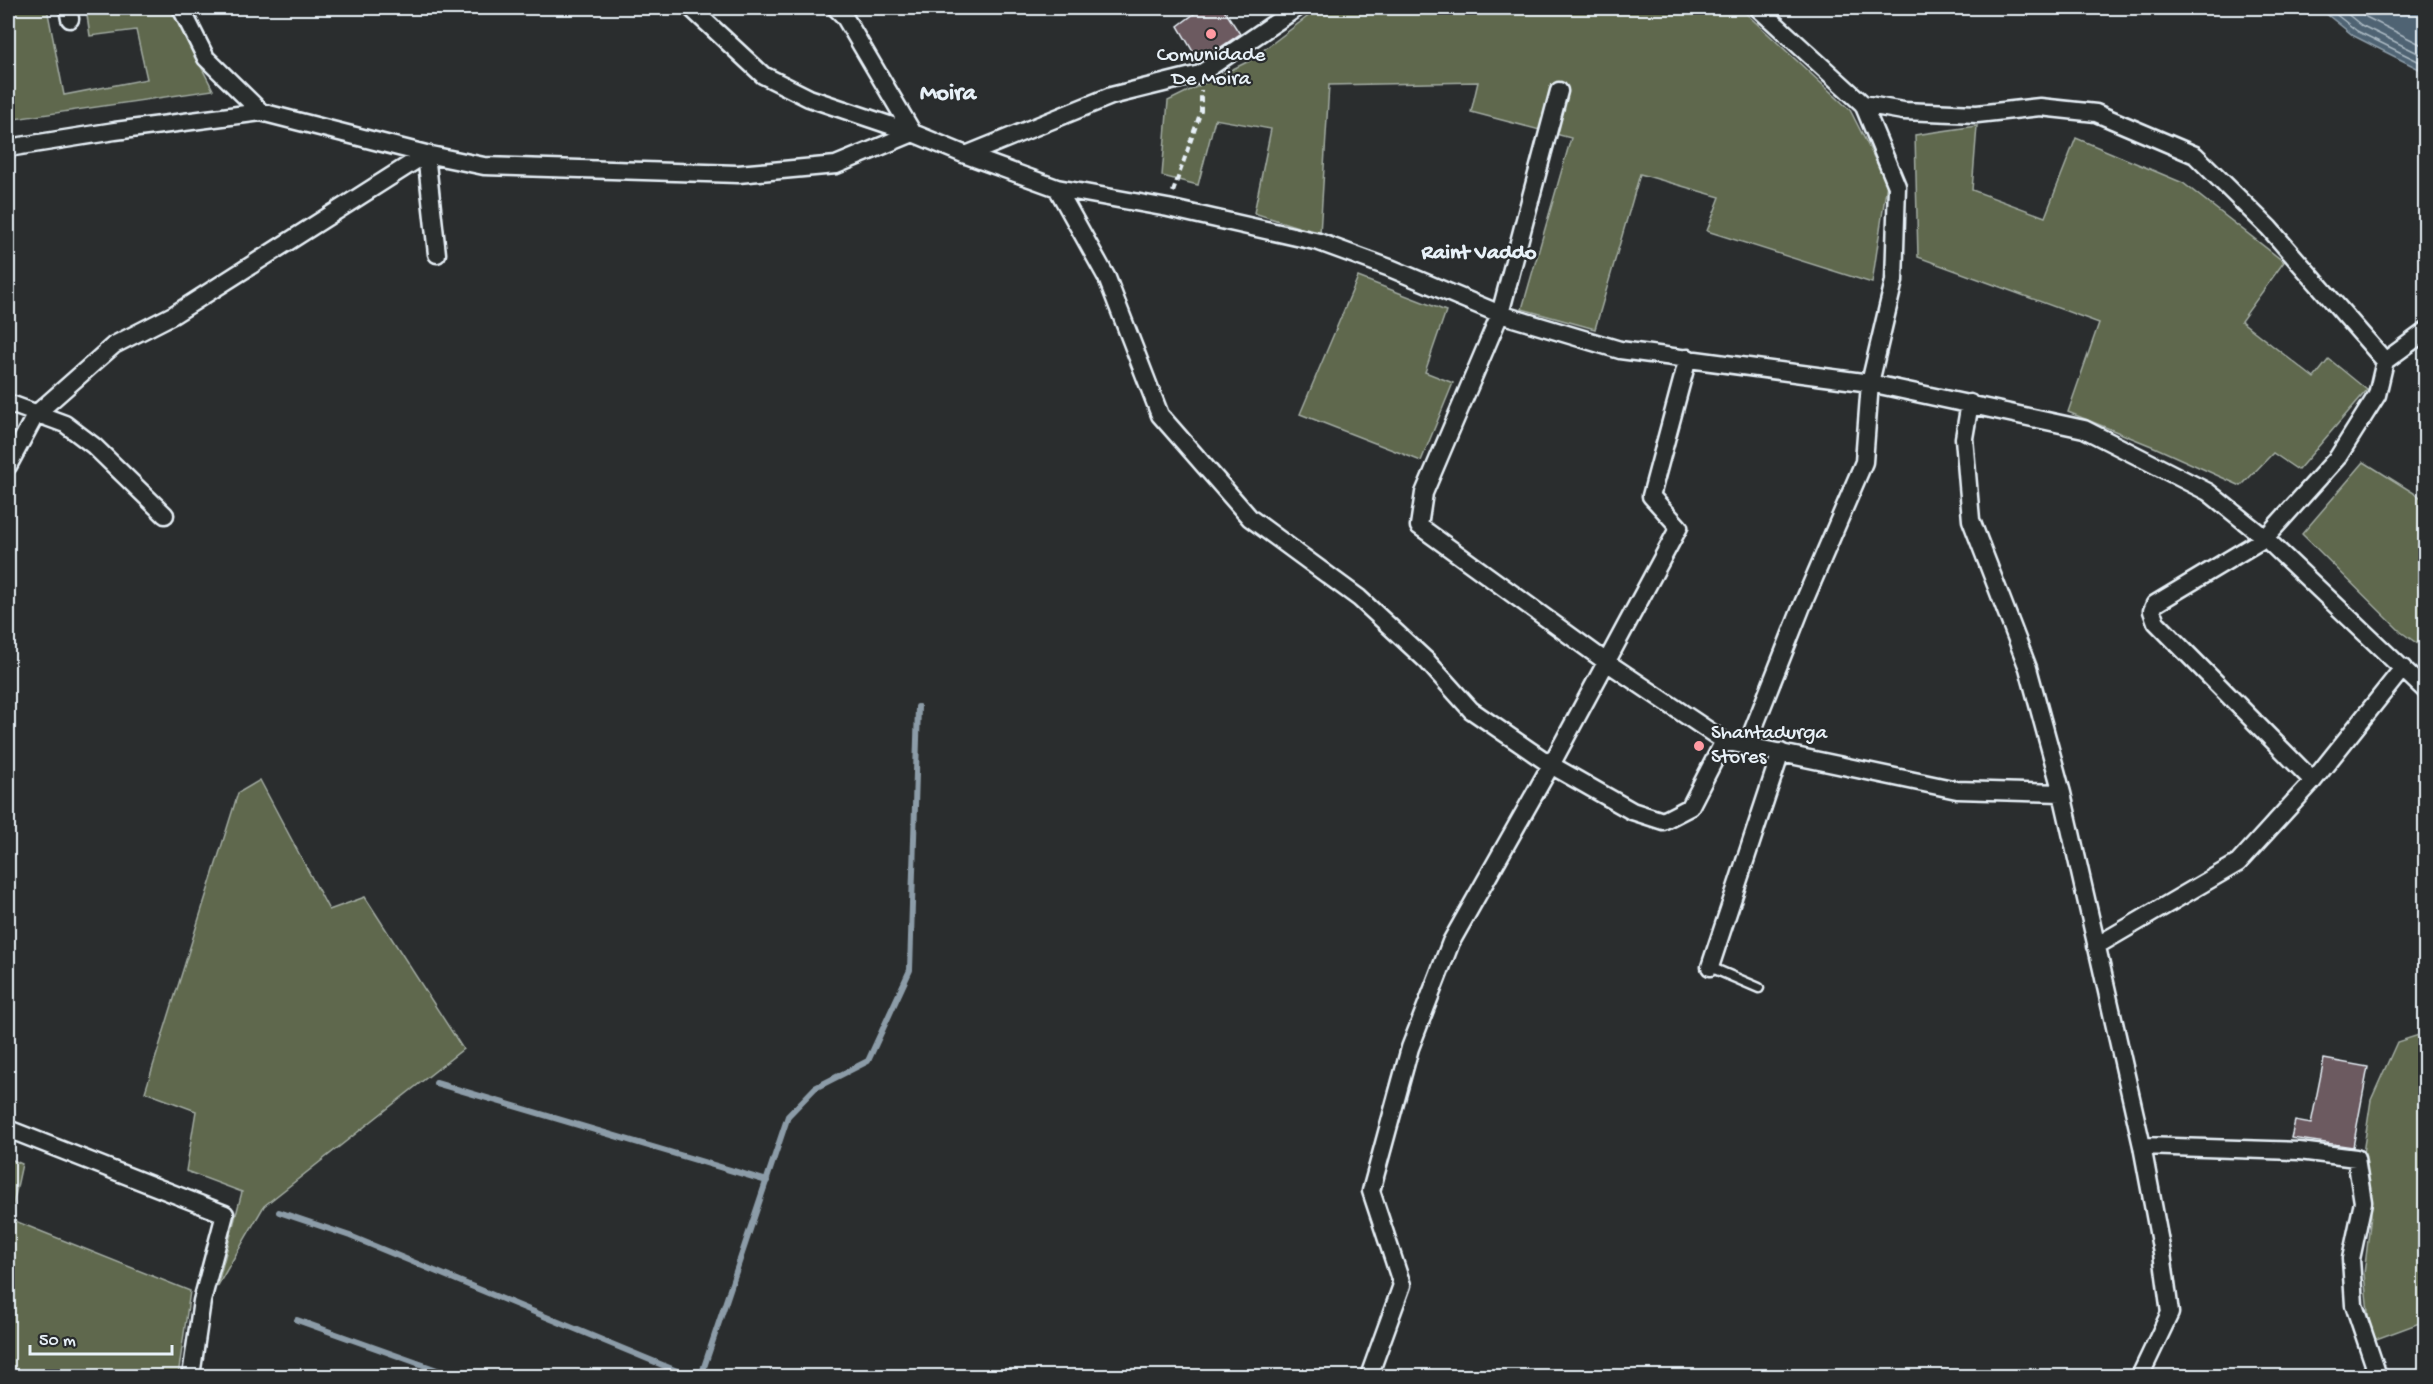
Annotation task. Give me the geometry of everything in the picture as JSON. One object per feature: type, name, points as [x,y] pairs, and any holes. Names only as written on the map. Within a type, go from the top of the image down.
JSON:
[{"type":"street","points":[[181,8],[206,58],[261,112]]},
{"type":"street","points":[[691,8],[763,75],[809,98],[913,133],[1058,188],[1168,208],[1319,242],[1390,268],[1500,314],[1620,350],[1870,383],[2084,429],[2208,492],[2265,538],[2426,691]]},
{"type":"street","points":[[836,8],[844,16],[913,133]]},
{"type":"street","points":[[966,155],[1111,96],[1200,74],[1297,8]]},
{"type":"street","points":[[1747,745],[1802,606],[1864,462],[1870,383],[1894,281],[1897,186],[1863,104],[1758,8]]},
{"type":"street","points":[[1559,91],[1500,314],[1424,494],[1419,526],[1605,661],[1724,741],[1957,790],[2062,793]]},
{"type":"street","points":[[1863,104],[1924,112],[1977,114],[2040,107],[2096,113],[2195,155],[2269,228],[2385,361]]},
{"type":"street","points":[[8,148],[261,112],[426,154],[484,166],[738,174],[836,165],[913,133]]},
{"type":"street","points":[[426,154],[437,254]]},
{"type":"street","points":[[8,466],[36,414],[114,345],[173,315],[426,154]]},
{"type":"street","points":[[1058,188],[1107,278],[1161,415],[1250,518],[1359,598],[1427,661],[1471,710],[1551,765],[1632,812],[1664,821],[1690,807],[1724,741]]},
{"type":"street","points":[[2313,781],[2156,622],[2151,611],[2155,604],[2265,538],[2338,457],[2377,395],[2385,361],[2426,331]]},
{"type":"street","points":[[1369,1377],[1402,1285],[1371,1191],[1410,1048],[1451,942],[1551,765],[1679,527],[1651,495],[1688,358]]},
{"type":"street","points":[[8,403],[65,424],[94,446],[165,514]]},
{"type":"street","points":[[1970,403],[1964,438],[1971,520],[2028,668],[2062,793],[2142,1146],[2162,1253],[2170,1313],[2140,1377]]},
{"type":"street","points":[[2096,946],[2238,863],[2313,781],[2403,668]]},
{"type":"street","points":[[1710,967],[1781,752]]},
{"type":"street","points":[[8,1129],[225,1214],[202,1301],[191,1377]]},
{"type":"street","points":[[2142,1146],[2299,1150],[2356,1158],[2363,1202],[2351,1259],[2354,1305],[2378,1377]]},
{"type":"lane","points":[[1710,967],[1759,988]]},
{"type":"path","points":[[1168,208],[1201,111],[1200,74]]},
{"type":"green space","points":[[8,8],[47,8],[64,95],[147,79],[136,30],[90,36],[86,8],[171,8],[213,90],[8,120]]},
{"type":"green space","points":[[1319,8],[1740,8],[1850,110],[1887,183],[1872,283],[1707,231],[1720,197],[1640,174],[1595,329],[1522,309],[1571,138],[1471,112],[1478,82],[1329,85],[1320,234],[1254,213],[1271,129],[1215,119],[1198,185],[1162,176],[1168,101],[1249,61]]},
{"type":"green space","points":[[1977,126],[1972,190],[2045,217],[2076,138],[2183,183],[2284,262],[2241,321],[2314,378],[2329,359],[2367,390],[2298,470],[2273,453],[2241,486],[2068,412],[2099,323],[1918,257],[1915,135]]},
{"type":"green space","points":[[1358,277],[1446,311],[1425,372],[1453,383],[1421,461],[1300,414]]},
{"type":"green space","points":[[2364,462],[2425,500],[2425,649],[2401,632],[2302,534]]},
{"type":"green space","points":[[260,780],[329,910],[365,897],[463,1049],[264,1206],[217,1287],[242,1192],[186,1171],[196,1111],[145,1092],[238,793]]},
{"type":"green space","points":[[2425,1033],[2425,1321],[2371,1341],[2364,1274],[2371,1215],[2363,1153],[2371,1100],[2397,1042]]},
{"type":"green space","points":[[8,1158],[22,1164],[10,1219],[190,1291],[178,1376],[8,1376]]},
{"type":"water","points":[[2319,8],[2425,8],[2425,72],[2354,36]]},
{"type":"building","name":"Comunidade De Moira","points":[[1202,8],[1223,8],[1240,34],[1199,62],[1178,26]]},
{"type":"building","points":[[2324,1059],[2368,1067],[2353,1147],[2291,1138],[2295,1121],[2311,1124]]},
{"type":"waterway","points":[[701,1376],[788,1116],[815,1088],[868,1061],[910,970],[918,707]]},
{"type":"waterway","points":[[436,1083],[767,1181]]},
{"type":"waterway","points":[[279,1212],[350,1236],[689,1376]]},
{"type":"waterway","points":[[297,1320],[454,1376]]},
{"type":"place","name":"Comunidade De Moira","points":[[1211,34]]},
{"type":"place","name":"Shantadurga Stores","points":[[1699,746]]},
{"type":"district","name":"Moira","points":[[948,94]]},
{"type":"district","name":"Raint Vaddo","points":[[1479,254]]}]
